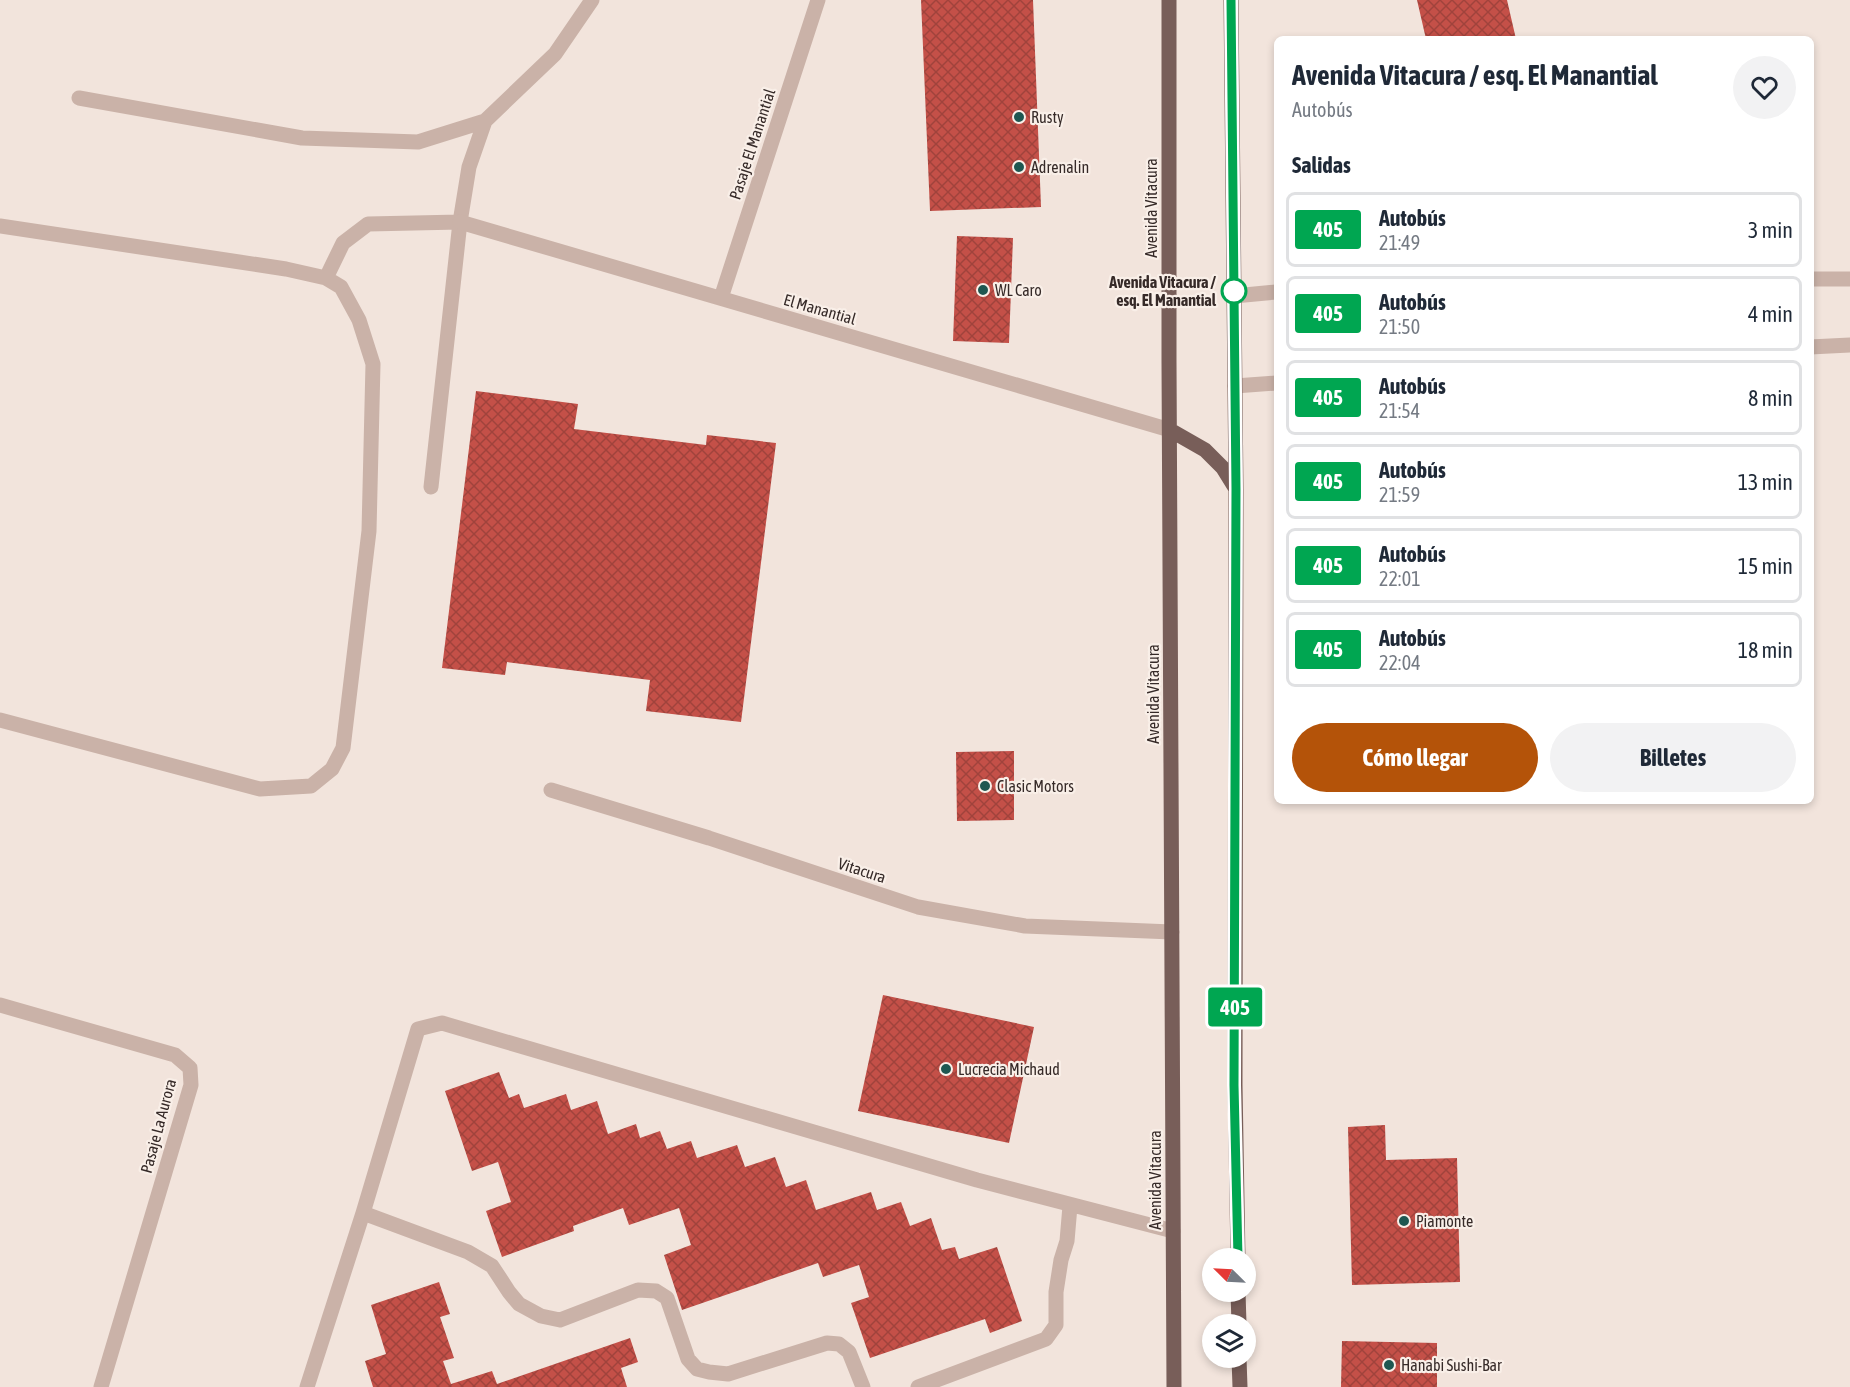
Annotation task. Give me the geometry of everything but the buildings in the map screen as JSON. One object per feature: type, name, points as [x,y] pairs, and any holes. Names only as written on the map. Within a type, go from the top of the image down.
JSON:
[{"type":"main road","name":"Avenida Vitacura","points":[[1169,0],[1174,1387]]},
{"type":"main road","points":[[1231,0],[1236,489],[1234,1085],[1238,1248]]},
{"type":"main road","points":[[1170,430],[1205,450],[1222,468],[1236,489]]},
{"type":"main road","points":[[1239,1368],[1240,1387]]},
{"type":"street","points":[[79,98],[302,138],[418,142],[485,121],[555,54],[592,0]]},
{"type":"street","name":"Pasaje El Manantial","points":[[721,298],[818,0]]},
{"type":"street","points":[[431,487],[460,222],[469,167],[485,121]]},
{"type":"street","name":"El Manantial","points":[[326,278],[343,243],[368,224],[460,222],[1170,430]]},
{"type":"street","points":[[0,226],[286,269],[326,278],[341,287],[359,320],[373,364],[369,531],[343,748],[332,769],[311,786],[260,789],[0,720]]},
{"type":"street","points":[[1814,279],[1850,279]]},
{"type":"street","points":[[1234,296],[1274,292]]},
{"type":"street","points":[[1814,347],[1850,345]]},
{"type":"street","points":[[1235,386],[1274,383]]},
{"type":"street","name":"Vitacura","points":[[551,790],[709,838],[918,908],[1025,926],[1172,932]]},
{"type":"street","name":"Pasaje La Aurora","points":[[0,1005],[175,1055],[190,1068],[191,1085],[101,1387]]},
{"type":"street","points":[[307,1387],[363,1213],[418,1029],[442,1023],[966,1177],[1070,1206],[1173,1231]]},
{"type":"street","points":[[918,1387],[1046,1339],[1056,1325],[1056,1292],[1061,1260],[1067,1241],[1070,1206]]},
{"type":"street","points":[[363,1213],[468,1252],[492,1266],[519,1304],[541,1316],[560,1320],[638,1290],[656,1291],[667,1298],[688,1359],[697,1369],[728,1374],[827,1343],[839,1344],[849,1352],[863,1387]]},
{"type":"bus line","name":"405","points":[[1231,0],[1236,489],[1234,1085],[1238,1248]]},
{"type":"place","name":"Rusty","points":[[1019,117]]},
{"type":"place","name":"Adrenalin","points":[[1019,167]]},
{"type":"place","name":"WL Caro","points":[[983,290]]},
{"type":"place","name":"Avenida Vitacura / esq. El Manantial","points":[[1234,291]]},
{"type":"place","name":"Clasic Motors","points":[[985,786]]},
{"type":"place","name":"Lucrecia Michaud","points":[[946,1069]]},
{"type":"place","name":"Piamonte","points":[[1404,1221]]},
{"type":"place","name":"Hanabi Sushi-Bar","points":[[1389,1365]]}]
